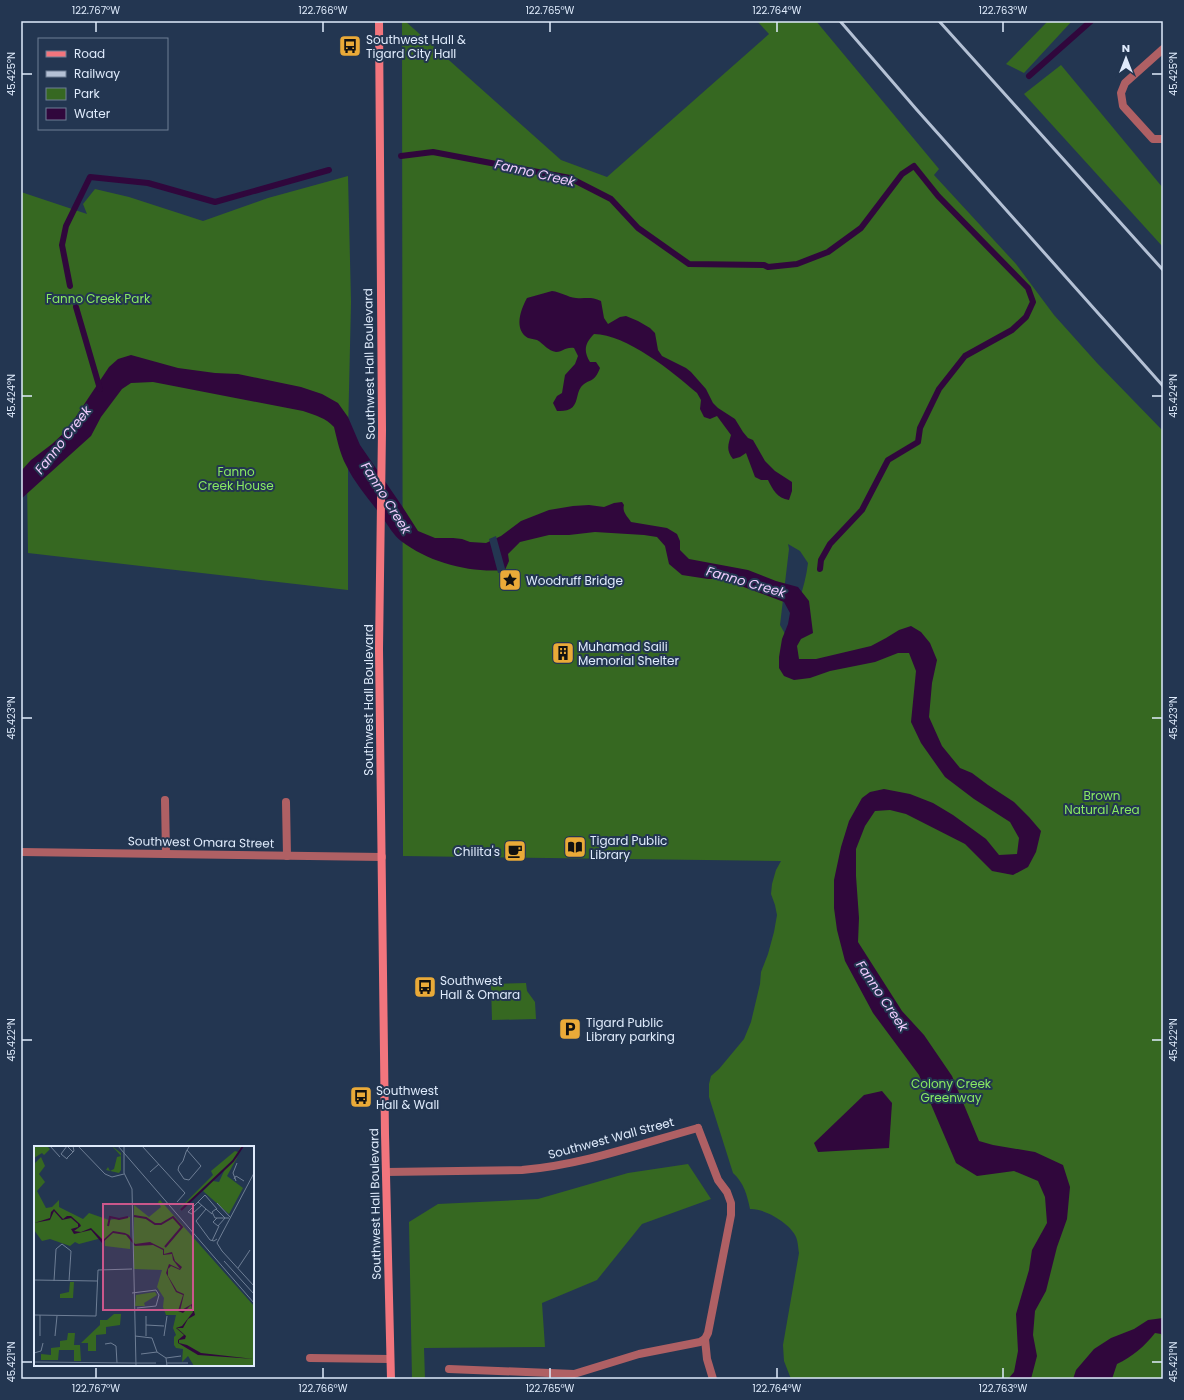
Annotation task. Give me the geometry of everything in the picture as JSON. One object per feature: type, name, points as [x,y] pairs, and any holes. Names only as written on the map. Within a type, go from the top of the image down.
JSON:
[{"type":"main road","name":"Southwest Hall Boulevard","points":[[379,21],[382,430],[382,530],[379,649],[386,1172],[391,1379]]},
{"type":"street","points":[[1163,49],[1125,83],[1121,93],[1123,106],[1152,139],[1163,140]]},
{"type":"street","points":[[165,800],[166,854]]},
{"type":"street","points":[[286,802],[287,856]]},
{"type":"street","name":"Southwest Omara Street","points":[[21,852],[382,857]]},
{"type":"street","name":"Southwest Wall Street","points":[[386,1172],[522,1170],[541,1168],[584,1160],[698,1128],[718,1180],[727,1192],[731,1203],[712,1314],[708,1333],[705,1339]]},
{"type":"street","points":[[449,1369],[574,1374],[639,1354],[700,1342],[705,1339],[707,1359],[713,1379]]},
{"type":"street","points":[[310,1358],[390,1359]]},
{"type":"green space","points":[[402,21],[405,21],[561,160],[607,177],[769,34],[757,21],[816,21],[939,169],[934,175],[1016,264],[1054,315],[1097,363],[1163,431],[1163,1379],[791,1379],[784,1361],[783,1345],[799,1253],[797,1239],[792,1230],[776,1217],[756,1209],[750,1209],[742,1185],[733,1173],[709,1097],[709,1084],[711,1076],[719,1069],[744,1039],[751,1022],[760,984],[761,972],[774,932],[777,915],[771,894],[776,870],[781,861],[403,856]],"holes":[[[788,544],[800,551],[808,563],[807,573],[788,639],[780,625],[789,549]]]},
{"type":"green space","points":[[1048,21],[1072,21],[1024,73],[1006,64]]},
{"type":"green space","points":[[1061,65],[1163,188],[1163,247],[1024,94]]},
{"type":"green space","points":[[348,176],[351,302],[348,434],[348,590],[28,553],[27,476],[21,475],[21,192],[87,214],[83,204],[95,189],[129,197],[203,221],[268,198]]},
{"type":"green space","points":[[526,983],[527,991],[535,1002],[536,1019],[492,1020],[491,984]]},
{"type":"green space","points":[[688,1164],[711,1199],[642,1224],[597,1280],[542,1303],[545,1347],[424,1348],[425,1379],[412,1379],[409,1222],[438,1204],[538,1199],[628,1173]]},
{"type":"water","points":[[552,291],[573,297],[591,298],[601,301],[604,318],[608,324],[620,317],[626,316],[650,328],[655,333],[658,350],[662,356],[691,372],[706,389],[713,403],[735,419],[748,438],[753,440],[765,461],[775,471],[792,482],[792,491],[789,500],[778,495],[768,480],[761,480],[755,477],[746,453],[733,459],[729,453],[728,447],[731,435],[717,416],[710,419],[704,417],[700,409],[701,400],[697,393],[662,365],[620,340],[594,334],[591,337],[586,347],[586,354],[590,362],[596,362],[600,368],[598,373],[593,379],[586,382],[581,387],[573,407],[567,410],[557,411],[553,403],[557,396],[562,393],[565,375],[575,364],[578,356],[574,348],[568,348],[556,352],[548,349],[537,340],[528,338],[523,334],[520,324],[521,313],[527,298]]},
{"type":"water","points":[[131,355],[178,368],[215,373],[238,374],[301,387],[322,394],[338,403],[348,417],[360,445],[418,531],[435,538],[453,538],[470,542],[486,543],[501,536],[521,521],[549,510],[589,505],[604,507],[622,502],[624,505],[624,512],[631,522],[667,528],[677,534],[680,541],[680,550],[689,559],[748,570],[776,581],[798,587],[809,601],[813,633],[801,639],[797,646],[799,659],[816,659],[871,646],[899,630],[911,626],[921,632],[930,643],[937,660],[932,683],[929,717],[942,746],[960,768],[972,773],[1014,802],[1041,831],[1036,852],[1028,867],[1013,875],[992,871],[965,844],[906,814],[890,810],[875,811],[865,826],[856,849],[859,918],[858,942],[902,1011],[924,1035],[952,1076],[979,1141],[993,1145],[1035,1152],[1063,1165],[1070,1187],[1067,1219],[1057,1247],[1046,1291],[1035,1311],[1033,1335],[1037,1356],[1031,1379],[1008,1379],[1014,1372],[1018,1351],[1016,1314],[1029,1270],[1032,1250],[1047,1223],[1045,1197],[1038,1181],[1014,1171],[977,1176],[956,1163],[919,1075],[873,1013],[845,961],[837,930],[834,908],[834,880],[841,847],[849,821],[862,798],[870,792],[884,789],[910,794],[933,803],[953,815],[986,839],[999,855],[1017,854],[1019,838],[1010,822],[974,799],[945,777],[921,743],[911,722],[916,671],[909,653],[898,653],[875,662],[830,671],[810,678],[794,680],[784,676],[779,668],[779,657],[782,639],[788,624],[790,613],[784,602],[722,579],[708,579],[682,575],[669,564],[665,546],[657,537],[595,532],[569,535],[549,535],[520,542],[508,554],[509,561],[505,570],[478,570],[437,561],[412,549],[398,539],[393,533],[350,472],[342,456],[334,427],[327,421],[303,411],[153,382],[131,383],[122,389],[101,417],[91,436],[21,499],[21,471],[31,460],[67,430],[109,367],[118,359]]},
{"type":"water","points":[[882,1091],[892,1103],[889,1148],[818,1152],[814,1143],[864,1095]]},
{"type":"water","points":[[1163,1318],[1163,1338],[1161,1334],[1155,1333],[1138,1351],[1117,1364],[1112,1379],[1073,1379],[1076,1370],[1094,1349],[1111,1338],[1134,1329],[1148,1320]]},
{"type":"pier","points":[[496,536],[506,572],[498,573],[489,539]]},
{"type":"waterway","points":[[1029,76],[1091,21]]},
{"type":"waterway","name":"Fanno Creek","points":[[401,156],[433,152],[570,178],[611,199],[638,228],[689,264],[764,265],[768,267],[797,264],[828,252],[861,228],[902,174],[914,166],[938,196],[1028,288],[1033,302],[1026,317],[1012,330],[965,356],[939,389],[920,428],[918,442],[888,460],[862,510],[830,544],[821,560],[820,569]]},
{"type":"waterway","name":"Fanno Creek","points":[[70,286],[62,245],[66,226],[90,177],[148,183],[215,202],[329,170]]},
{"type":"waterway","name":"Fanno Creek","points":[[76,307],[100,389]]},
{"type":"railway","points":[[840,21],[917,110],[1163,386]]},
{"type":"railway","points":[[939,21],[1163,270]]},
{"type":"place","name":"Southwest Hall & Tigard City Hall","points":[[350,46]]},
{"type":"place","name":"Woodruff Bridge","points":[[510,580]]},
{"type":"place","name":"Muhamad Saili Memorial Shelter","points":[[563,653]]},
{"type":"place","name":"Tigard Public Library","points":[[575,847]]},
{"type":"place","name":"Chilita's","points":[[515,851]]},
{"type":"place","name":"Southwest Hall & Omara","points":[[425,987]]},
{"type":"place","name":"Tigard Public Library parking","points":[[570,1029]]},
{"type":"place","name":"Southwest Hall & Wall","points":[[361,1097]]},
{"type":"park label","name":"Fanno Creek Park","points":[[98,298]]},
{"type":"park label","name":"Fanno Creek House","points":[[236,478]]},
{"type":"park label","name":"Brown Natural Area","points":[[1102,802]]},
{"type":"park label","name":"Colony Creek Greenway","points":[[951,1090]]}]
